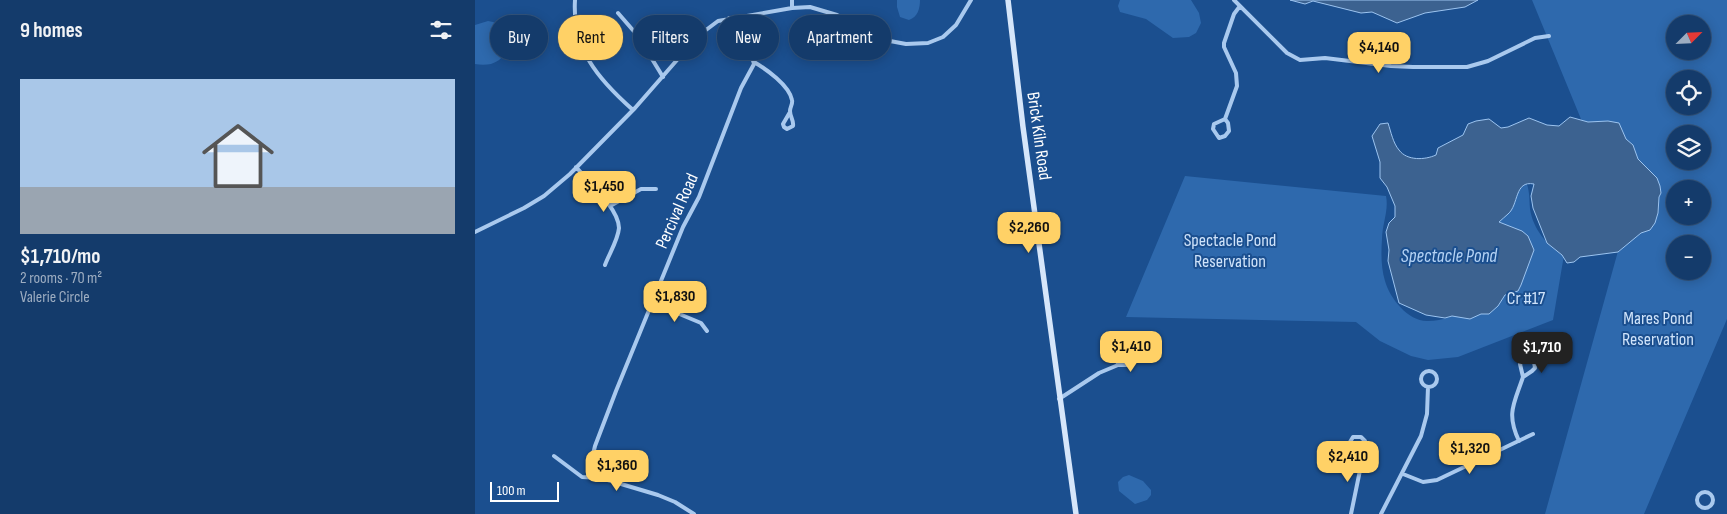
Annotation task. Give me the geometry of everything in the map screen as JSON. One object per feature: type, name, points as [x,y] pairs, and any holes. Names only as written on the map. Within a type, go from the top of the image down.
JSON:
[{"type":"main road","name":"Brick Kiln Road","points":[[1008,0],[1022,122],[1076,514]]},
{"type":"street","points":[[575,0],[576,30],[583,51],[601,81],[633,110]]},
{"type":"street","points":[[792,0],[792,8]]},
{"type":"street","points":[[748,15],[792,8],[823,10],[865,27],[890,40],[909,44],[928,42],[943,36],[956,25],[971,0]]},
{"type":"street","points":[[1233,0],[1287,53],[1300,60],[1325,58],[1419,68],[1467,67],[1488,61],[1535,38],[1549,36]]},
{"type":"street","points":[[1225,119],[1228,122],[1229,131],[1225,136],[1219,138],[1213,128],[1215,124],[1225,119],[1237,86],[1236,73],[1224,47],[1234,14],[1240,6]]},
{"type":"street","points":[[618,13],[637,36],[663,77]]},
{"type":"street","points":[[475,232],[525,208],[544,196],[633,110],[707,27],[717,22]]},
{"type":"street","points":[[754,62],[771,73],[786,89],[792,101],[790,112]]},
{"type":"street","name":"Percival Road","points":[[588,476],[599,437],[683,227],[699,197],[741,88],[754,62]]},
{"type":"street","points":[[576,167],[610,206],[618,222],[619,228],[605,265]]},
{"type":"street","points":[[610,206],[641,189],[656,189]]},
{"type":"street","points":[[653,303],[701,323],[707,331]]},
{"type":"street","points":[[1059,399],[1099,373],[1119,365],[1126,365],[1131,357],[1130,352],[1124,349],[1118,352],[1119,365]]},
{"type":"street","points":[[1519,441],[1512,425],[1511,414],[1523,377],[1520,364],[1523,360],[1530,359],[1534,362],[1535,368],[1523,377]]},
{"type":"street","points":[[1428,371],[1433,372],[1437,378],[1435,383],[1428,387],[1422,383],[1421,378],[1423,373],[1428,371]]},
{"type":"street","points":[[1381,514],[1403,474],[1425,425],[1428,387]]},
{"type":"street","points":[[1403,474],[1419,480],[1432,482],[1533,434]]},
{"type":"street","points":[[1351,514],[1363,455],[1365,443],[1358,436],[1353,438],[1349,442],[1350,447],[1353,451],[1363,455]]},
{"type":"street","points":[[554,456],[582,477],[601,478],[658,495],[675,502],[694,514]]},
{"type":"street","points":[[1706,492],[1712,496],[1712,501],[1708,507],[1703,507],[1698,504],[1697,497],[1701,493],[1706,492]]},
{"type":"street","points":[[1700,514],[1703,507]]},
{"type":"green space","points":[[897,0],[920,0],[919,9],[912,19],[900,17]]},
{"type":"green space","points":[[1120,0],[1191,0],[1199,13],[1201,23],[1196,33],[1189,37],[1173,38],[1146,19],[1120,12],[1118,6]]},
{"type":"green space","name":"Mares Pond Reservation","points":[[1532,0],[1727,0],[1727,319],[1644,514],[1545,514],[1625,226]]},
{"type":"green space","points":[[490,21],[490,60],[499,60],[491,64],[475,64],[475,25]]},
{"type":"green space","name":"Spectacle Pond Reservation","points":[[1185,176],[1386,196],[1387,207],[1381,250],[1385,281],[1391,295],[1407,314],[1414,318],[1428,321],[1444,319],[1469,309],[1490,223],[1525,179],[1529,190],[1530,209],[1534,223],[1547,242],[1564,255],[1553,320],[1458,357],[1428,360],[1411,356],[1380,341],[1356,322],[1126,317]]},
{"type":"green space","points":[[1129,475],[1143,481],[1151,490],[1151,495],[1147,500],[1135,504],[1119,491],[1118,482],[1123,477]]},
{"type":"water","points":[[1290,0],[1478,0],[1465,7],[1425,13],[1397,23],[1372,12],[1361,13],[1313,1],[1305,4]]},
{"type":"water","name":"Spectacle Pond","points":[[1570,117],[1588,122],[1608,121],[1619,123],[1626,139],[1633,145],[1638,159],[1657,178],[1660,186],[1661,193],[1658,213],[1655,223],[1650,230],[1641,233],[1618,252],[1580,257],[1574,262],[1567,263],[1562,255],[1547,243],[1533,208],[1531,196],[1534,184],[1528,184],[1520,189],[1511,210],[1499,222],[1522,231],[1528,236],[1534,250],[1518,291],[1505,295],[1498,306],[1489,314],[1481,314],[1470,319],[1426,315],[1399,303],[1388,261],[1389,250],[1386,232],[1389,223],[1395,217],[1395,206],[1387,187],[1380,178],[1380,162],[1372,136],[1380,124],[1388,123],[1395,144],[1402,154],[1411,158],[1422,159],[1436,155],[1438,148],[1463,135],[1468,124],[1476,121],[1489,119],[1501,128],[1529,118],[1547,125],[1559,126]]},
{"type":"park label","name":"Cr #17","points":[[1526,298]]}]
